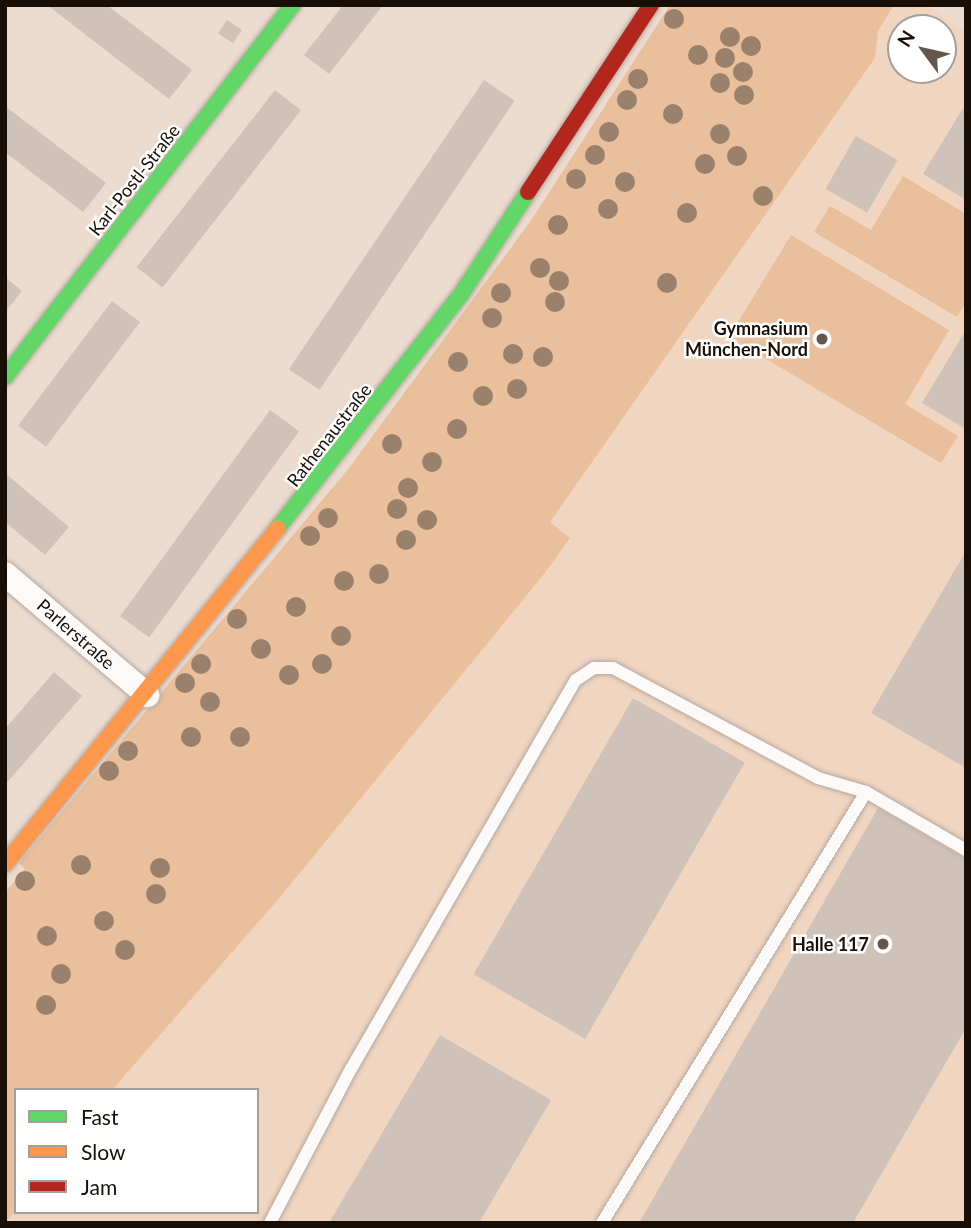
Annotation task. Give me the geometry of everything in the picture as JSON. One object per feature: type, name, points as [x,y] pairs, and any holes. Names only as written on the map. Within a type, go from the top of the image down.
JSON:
[{"type":"street","name":"Karl-Postl-Straße","points":[[5,377],[293,5]]},
{"type":"street","name":"Rathenaustraße","points":[[5,864],[147,695],[460,296],[651,5]]},
{"type":"street","name":"Parlerstraße","points":[[5,574],[147,695]]},
{"type":"lane","points":[[270,1223],[389,1001],[576,680],[585,674],[612,668],[818,778],[866,792],[966,849]]},
{"type":"lane","points":[[602,1223],[866,792]]},
{"type":"shaded area","points":[[670,5],[894,5],[878,31],[875,58],[550,522],[570,538],[544,574],[281,896],[114,1088],[14,1088],[14,1212],[5,1223],[5,892],[25,869],[19,863],[349,468],[532,219]]},
{"type":"shaded area","points":[[894,5],[927,5],[940,14],[888,14]]},
{"type":"shaded area","points":[[887,16],[887,84],[957,84],[957,26],[966,32],[966,1223],[6,1223],[14,1213],[259,1214],[259,1088],[114,1088],[281,896],[570,538],[549,523],[875,58],[878,31]]},
{"type":"shaded area","points":[[903,176],[966,214],[966,302],[957,317],[814,232],[830,206],[871,230]]},
{"type":"shaded area","points":[[791,235],[949,330],[905,404],[958,436],[941,463],[729,337]]},
{"type":"building","points":[[47,5],[107,5],[192,70],[169,99]]},
{"type":"building","points":[[343,5],[383,5],[329,74],[304,55]]},
{"type":"building","points":[[227,20],[242,30],[233,43],[218,33]]},
{"type":"building","points":[[484,80],[515,101],[320,390],[289,369]]},
{"type":"building","points":[[275,90],[301,110],[162,288],[136,267]]},
{"type":"building","points":[[5,106],[106,183],[83,212],[5,152]]},
{"type":"building","points":[[963,108],[966,110],[966,200],[923,174]]},
{"type":"building","points":[[856,136],[898,160],[867,213],[826,189]]},
{"type":"building","points":[[5,277],[22,291],[5,312]]},
{"type":"building","points":[[112,301],[140,322],[46,447],[18,426]]},
{"type":"building","points":[[966,330],[966,429],[922,403]]},
{"type":"building","points":[[270,410],[299,431],[149,637],[120,616]]},
{"type":"building","points":[[5,473],[69,527],[45,555],[5,522]]},
{"type":"building","points":[[966,551],[966,768],[871,713]]},
{"type":"building","points":[[54,672],[82,696],[5,785],[5,729]]},
{"type":"building","points":[[633,698],[745,762],[585,1039],[474,974]]},
{"type":"building","name":"Halle 117","points":[[878,808],[966,859],[966,1028],[853,1223],[639,1223]]},
{"type":"building","points":[[440,1035],[551,1100],[479,1223],[329,1223]]},
{"type":"traffic: fast","points":[[5,377],[293,5]]},
{"type":"traffic: fast","points":[[277,529],[460,296],[528,192]]},
{"type":"traffic: slow","points":[[5,864],[277,529]]},
{"type":"traffic: jam","points":[[528,192],[651,5]]},
{"type":"place","name":"Gymnasium München-Nord","points":[[822,339]]},
{"type":"place","name":"Halle 117","points":[[883,944]]}]
